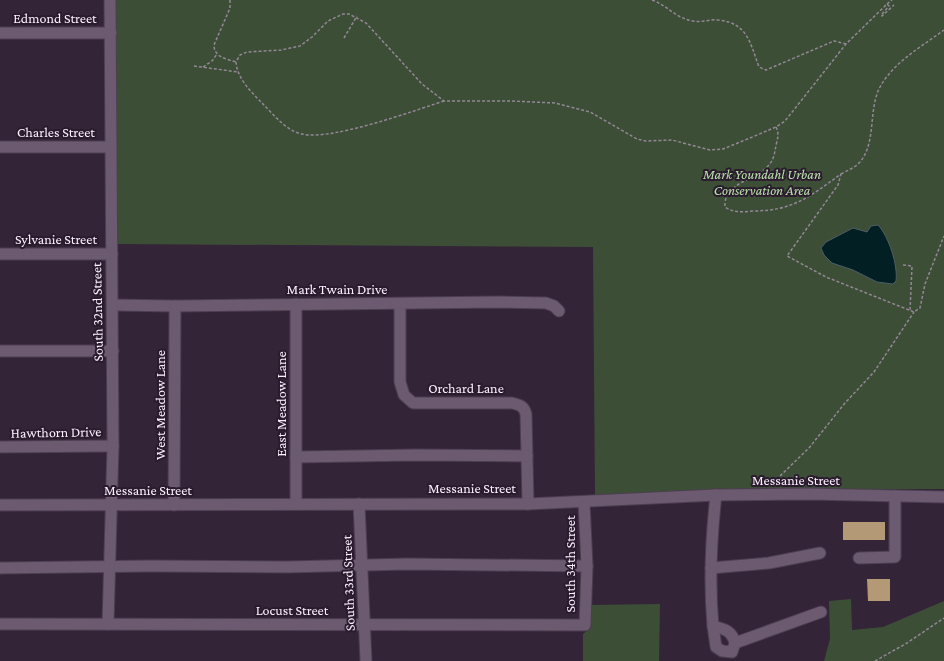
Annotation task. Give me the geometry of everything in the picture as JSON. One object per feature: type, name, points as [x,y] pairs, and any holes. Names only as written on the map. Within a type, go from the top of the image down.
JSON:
[{"type":"street","name":"South 32nd Street","points":[[108,624],[111,567],[113,446],[110,0]]},
{"type":"street","name":"Edmond Street","points":[[0,33],[110,33]]},
{"type":"street","name":"Charles Street","points":[[0,147],[111,147]]},
{"type":"street","name":"Sylvanie Street","points":[[0,254],[112,254]]},
{"type":"street","name":"Mark Twain Drive","points":[[113,305],[175,306],[546,303],[554,306],[558,311]]},
{"type":"street","name":"East Meadow Lane","points":[[296,304],[296,504]]},
{"type":"street","name":"Orchard Lane","points":[[400,304],[400,382],[404,395],[413,403],[520,405],[524,408],[526,414],[528,504]]},
{"type":"street","name":"West Meadow Lane","points":[[174,505],[175,306]]},
{"type":"street","points":[[0,351],[113,351]]},
{"type":"street","name":"Hawthorn Drive","points":[[0,447],[113,446]]},
{"type":"street","points":[[296,458],[416,455],[527,456]]},
{"type":"street","points":[[713,626],[731,633],[735,643],[735,648],[732,652],[722,651],[716,647],[713,626],[711,598],[711,540],[716,495]]},
{"type":"street","name":"Messanie Street","points":[[0,505],[528,504],[716,495],[944,497]]},
{"type":"street","points":[[860,558],[895,557],[895,496]]},
{"type":"street","name":"South 34th Street","points":[[584,502],[587,566],[585,625]]},
{"type":"street","name":"South 33rd Street","points":[[359,504],[366,661]]},
{"type":"street","points":[[711,568],[769,563],[820,553]]},
{"type":"street","points":[[0,568],[287,567],[362,565],[587,566]]},
{"type":"street","points":[[735,643],[820,612]]},
{"type":"street","name":"Locust Street","points":[[0,624],[585,625]]},
{"type":"path","points":[[230,0],[230,8],[214,45],[214,51],[217,54],[236,62]]},
{"type":"path","points":[[652,0],[676,16],[694,22],[718,20],[738,26],[746,34],[759,67],[766,70],[834,41],[846,44]]},
{"type":"path","points":[[444,101],[422,84],[366,22],[357,16],[343,14],[337,16],[300,46],[281,50],[247,52],[240,55],[236,62],[238,72],[257,98],[284,125],[301,134],[327,134],[382,120],[444,101],[512,100],[555,104],[590,112],[637,139],[646,141],[672,140],[710,150],[723,149],[776,127],[785,121],[846,44],[892,0]]},
{"type":"path","points":[[888,4],[889,6],[881,15],[882,16],[894,5]]},
{"type":"path","points":[[344,38],[357,16]]},
{"type":"path","points":[[776,127],[779,131],[774,158],[768,166],[728,193],[725,201],[725,208],[732,212],[769,211],[786,208],[801,202],[856,165],[863,157],[868,144],[878,90],[886,77],[902,61],[944,30]]},
{"type":"path","points":[[203,67],[217,54]]},
{"type":"path","points":[[194,66],[238,72]]},
{"type":"path","points":[[841,174],[838,185],[787,256],[833,280],[914,312]]},
{"type":"path","points":[[780,476],[809,448],[844,403],[874,372],[914,312],[920,308],[925,284],[944,236]]},
{"type":"path","points":[[903,265],[912,266],[910,311]]},
{"type":"path","points":[[875,661],[907,643],[944,618]]},
{"type":"green space","name":"Mark Youndahl Urban Conservation Area","points":[[114,0],[944,0],[944,489],[711,490],[595,496],[593,247],[116,244]]},
{"type":"green space","points":[[851,599],[852,630],[883,627],[944,601],[944,661],[824,661],[830,639],[829,601]]},
{"type":"green space","points":[[660,604],[659,661],[583,661],[583,634],[588,630],[588,605]]},
{"type":"shaded area","points":[[878,225],[886,237],[894,259],[896,267],[896,281],[893,284],[877,282],[853,270],[832,263],[824,255],[821,248],[826,242],[853,228],[867,232],[871,226]]},
{"type":"building","points":[[843,522],[885,522],[885,540],[843,540]]},
{"type":"building","points":[[867,579],[890,579],[890,601],[868,601]]}]
